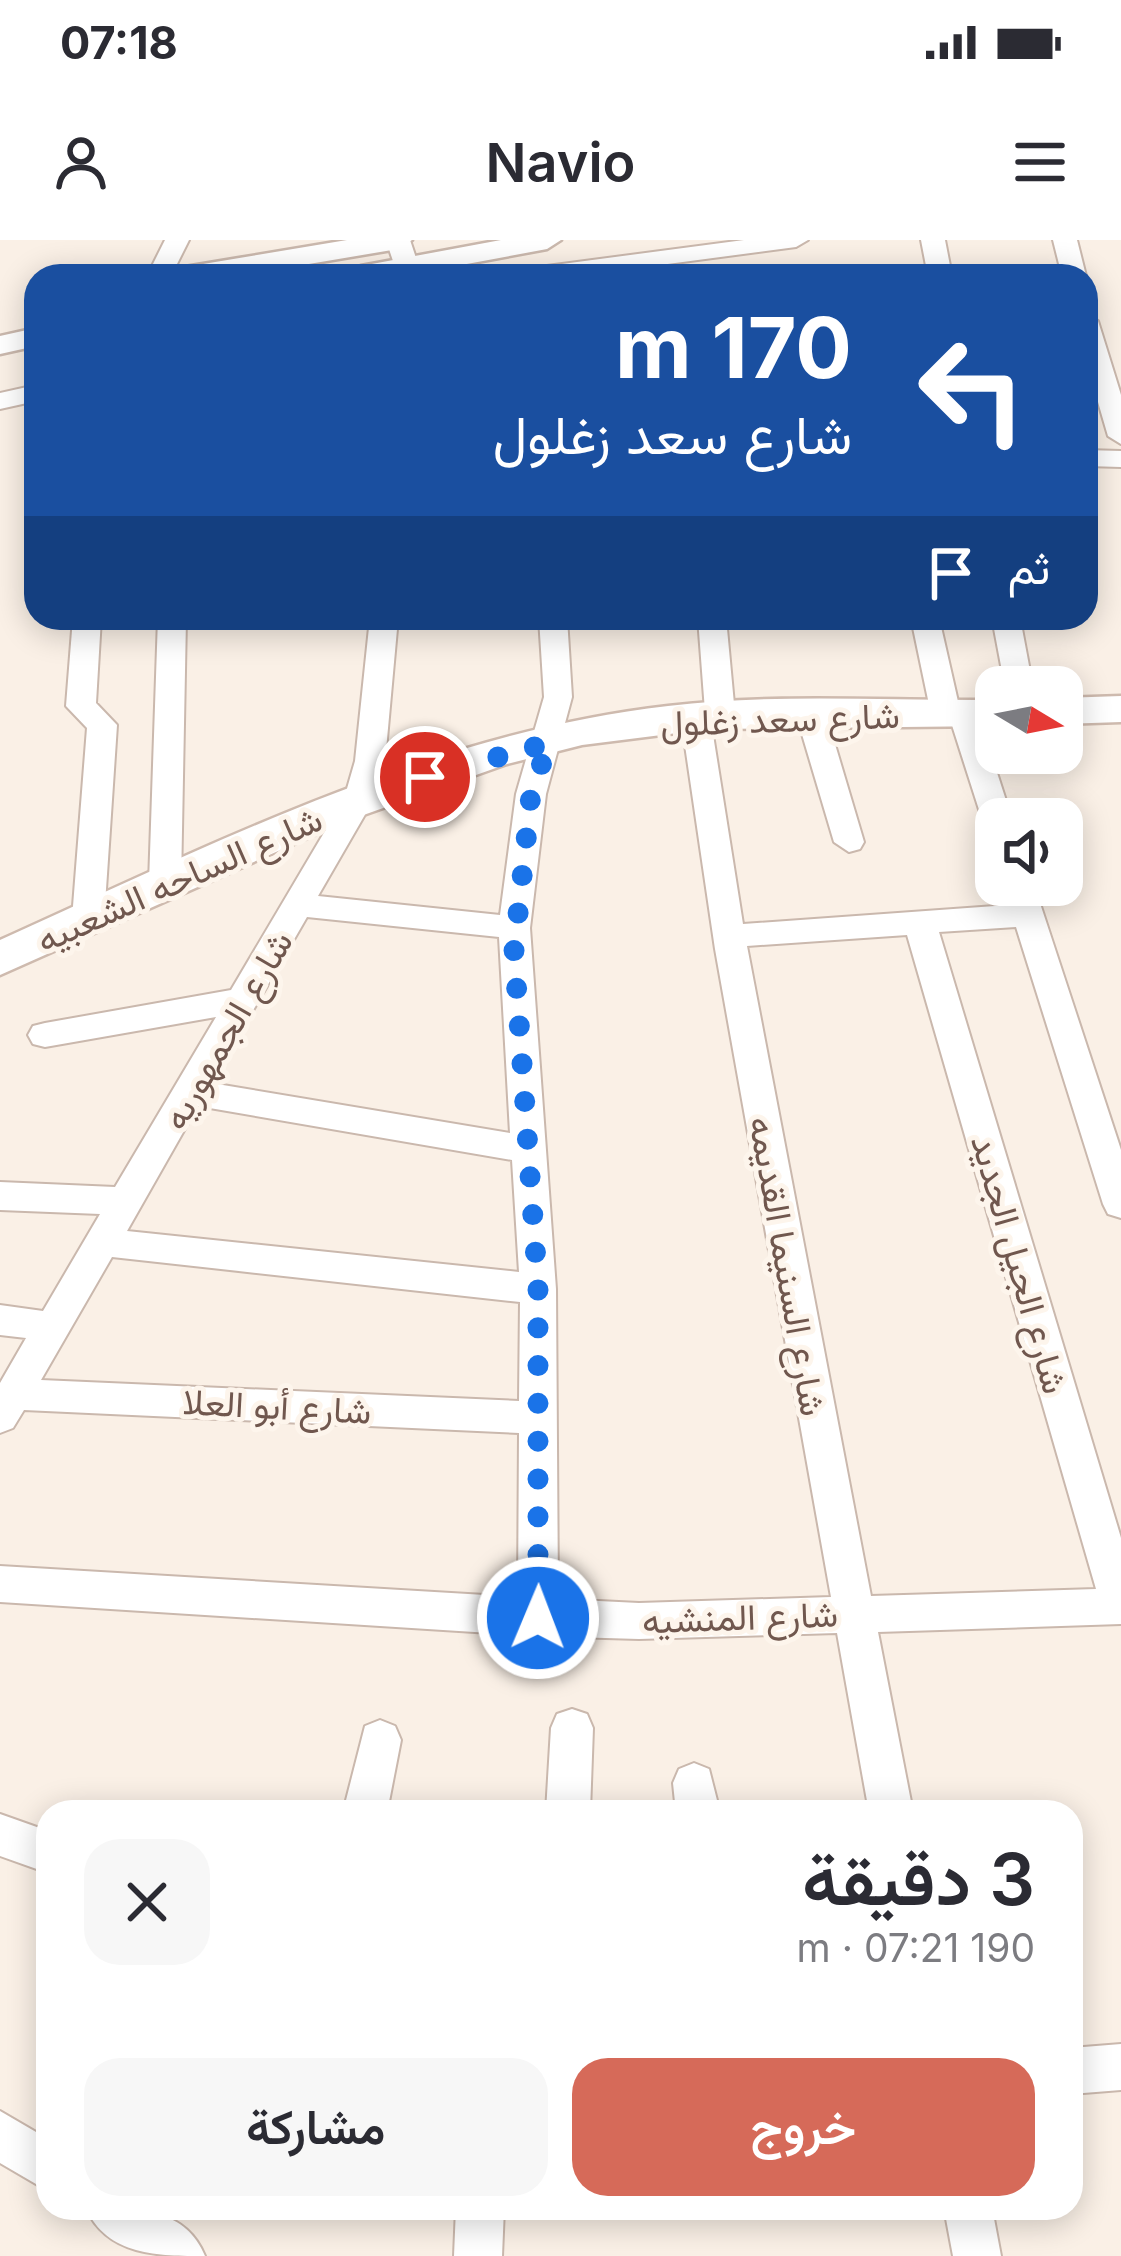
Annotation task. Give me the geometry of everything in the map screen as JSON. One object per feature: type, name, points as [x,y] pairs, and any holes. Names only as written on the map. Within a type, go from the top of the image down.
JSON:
[{"type":"main road","points":[[1083,710],[1121,709]]},
{"type":"main road","name":"شارع سعد زغلول","points":[[358,799],[608,729],[708,716],[968,714]]},
{"type":"main road","name":"شارع الساحه الشعبيه","points":[[0,958],[358,799]]},
{"type":"street","points":[[286,264],[547,240]]},
{"type":"street","points":[[617,264],[796,240]]},
{"type":"street","points":[[751,246],[755,264]]},
{"type":"street","points":[[1098,360],[1121,436]]},
{"type":"street","points":[[86,630],[81,706],[102,725],[88,919]]},
{"type":"street","points":[[165,883],[172,630]]},
{"type":"street","name":"شارع الجمهوريه","points":[[7,1405],[358,799],[370,761],[383,630]]},
{"type":"street","points":[[538,1618],[538,1288],[514,928],[531,794],[549,743],[558,697],[554,630]]},
{"type":"street","name":"شارع السنيما القديمه","points":[[712,630],[708,716],[729,936],[889,1800]]},
{"type":"street","points":[[930,630],[968,714],[991,798]]},
{"type":"street","points":[[1008,630],[1015,666]]},
{"type":"street","points":[[811,714],[850,842]]},
{"type":"street","points":[[300,905],[514,928]]},
{"type":"street","points":[[729,936],[920,922],[995,906]]},
{"type":"street","points":[[1025,906],[1121,1204]]},
{"type":"street","name":"شارع الجيل الجديد","points":[[920,922],[1121,1606]]},
{"type":"street","points":[[46,1035],[243,1000]]},
{"type":"street","points":[[190,1092],[530,1150]]},
{"type":"street","points":[[0,1196],[128,1201]]},
{"type":"street","points":[[102,1242],[538,1288]]},
{"type":"street","points":[[0,1320],[52,1327]]},
{"type":"street","name":"شارع أبو العلا","points":[[7,1405],[541,1418]]},
{"type":"street","name":"شارع المنشيه","points":[[0,1584],[639,1621],[1121,1606]]},
{"type":"street","points":[[569,1800],[572,1728]]},
{"type":"street","points":[[367,1800],[380,1740]]},
{"type":"street","points":[[0,1835],[36,1848]]},
{"type":"street","points":[[1083,2070],[1121,2068]]},
{"type":"street","points":[[0,2135],[36,2159]]},
{"type":"street","points":[[128,2220],[182,2256]]},
{"type":"street","points":[[478,2256],[480,2220]]},
{"type":"street","points":[[970,2220],[977,2256]]},
{"type":"route","points":[[425,777],[549,743],[531,794],[516,895],[514,951],[538,1288],[538,1618]]}]
